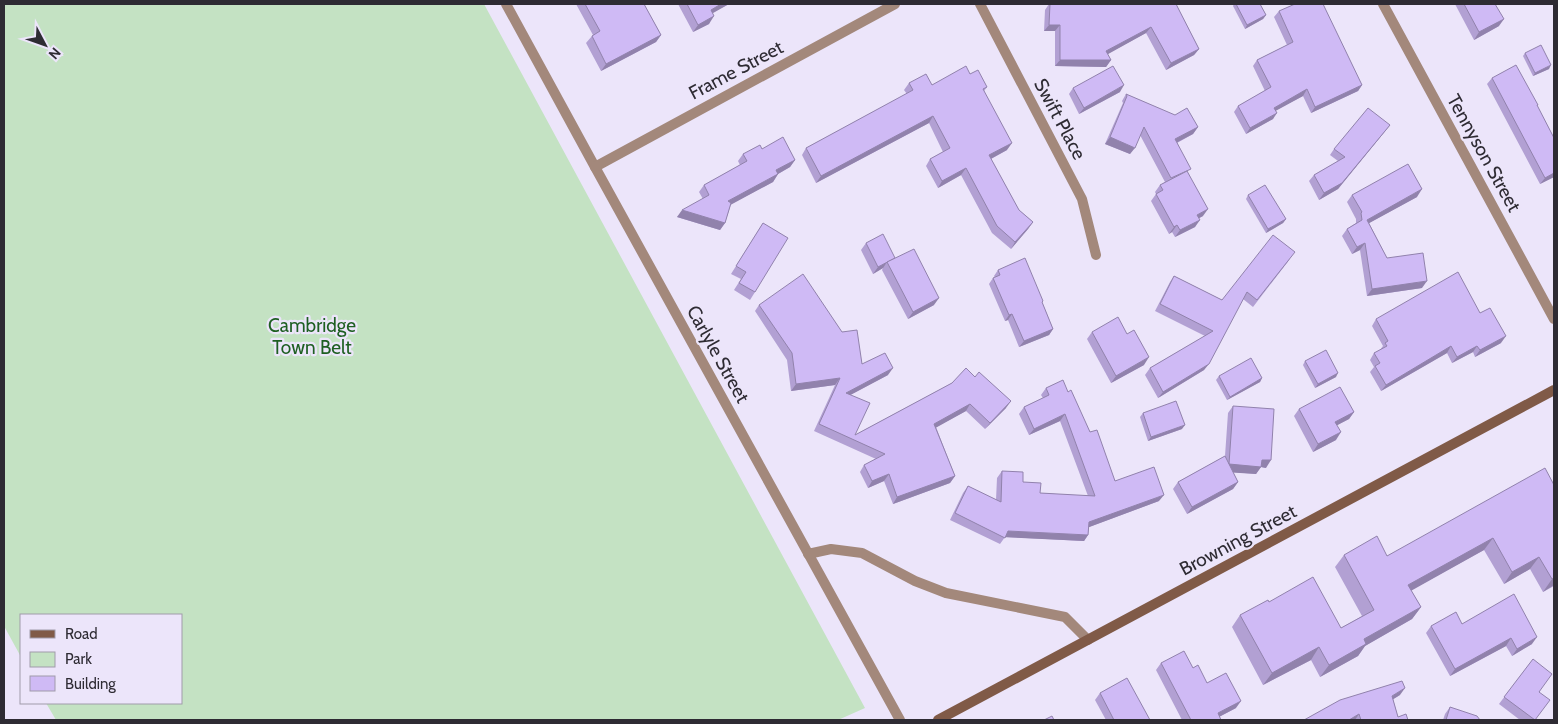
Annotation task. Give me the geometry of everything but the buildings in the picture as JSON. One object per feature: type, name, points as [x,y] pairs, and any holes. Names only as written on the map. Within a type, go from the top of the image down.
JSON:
[{"type":"street","name":"Carlyle Street","points":[[506,4],[900,720]]},
{"type":"street","name":"Frame Street","points":[[594,167],[895,4]]},
{"type":"street","name":"Swift Place","points":[[980,4],[1082,199],[1096,254]]},
{"type":"street","name":"Tennyson Street","points":[[1383,4],[1554,319]]},
{"type":"street","name":"Browning Street","points":[[938,720],[1554,390]]},
{"type":"street","points":[[808,554],[831,549],[862,552],[915,581],[946,593],[1065,617],[1088,640]]},
{"type":"green space","name":"Cambridge Town Belt","points":[[4,4],[484,4],[865,708],[838,720],[56,720],[47,704],[182,704],[182,614],[20,614],[20,655],[4,626]]}]
